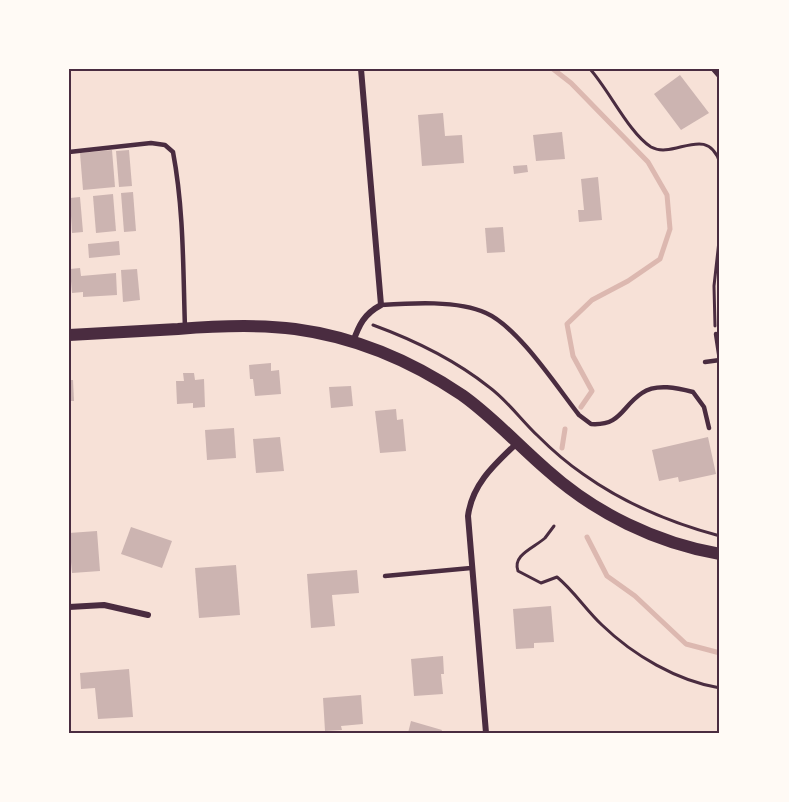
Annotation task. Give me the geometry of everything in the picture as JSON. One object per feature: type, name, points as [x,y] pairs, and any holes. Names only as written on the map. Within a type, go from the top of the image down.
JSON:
[{"type":"main road","points":[[69,335],[184,328],[275,327],[314,332],[352,342],[394,357],[425,372],[464,396],[567,488],[598,508],[667,541],[720,554]]},
{"type":"street","points":[[352,342],[361,320],[381,305],[361,69]]},
{"type":"street","points":[[714,69],[720,76]]},
{"type":"street","points":[[486,733],[468,516],[473,494],[486,474],[517,443]]},
{"type":"street","points":[[69,608],[104,605],[148,615]]},
{"type":"lane","points":[[69,152],[151,143],[165,145],[173,152],[177,172],[183,251],[184,328]]},
{"type":"lane","points":[[381,305],[417,303],[469,307],[487,313],[518,337],[579,415],[591,424],[608,424],[642,392],[666,387],[693,392],[704,407],[709,428]]},
{"type":"lane","points":[[705,362],[720,360],[716,334]]},
{"type":"lane","points":[[385,576],[471,568]]},
{"type":"path","points":[[590,69],[635,131],[650,146],[668,150],[692,143],[700,144],[711,148],[720,163]]},
{"type":"path","points":[[716,334],[714,286],[720,232]]},
{"type":"path","points":[[361,320],[430,350],[489,387],[559,456],[615,494],[648,512],[691,529],[720,536]]},
{"type":"path","points":[[554,525],[546,537],[519,558],[516,567],[518,572],[541,583],[557,577],[624,645],[650,662],[678,675],[720,688]]},
{"type":"building","points":[[680,75],[709,113],[681,130],[654,94]]},
{"type":"building","points":[[443,113],[445,136],[462,135],[464,163],[422,166],[418,115]]},
{"type":"building","points":[[562,132],[565,159],[536,161],[533,135]]},
{"type":"building","points":[[112,150],[115,187],[83,190],[80,153]]},
{"type":"building","points":[[129,150],[132,186],[119,187],[116,151]]},
{"type":"building","points":[[527,165],[528,172],[514,174],[513,166]]},
{"type":"building","points":[[598,177],[602,220],[579,222],[578,210],[584,210],[581,179]]},
{"type":"building","points":[[133,192],[136,231],[124,232],[121,193]]},
{"type":"building","points":[[113,194],[116,231],[96,233],[93,196]]},
{"type":"building","points":[[80,197],[83,232],[72,233],[70,198]]},
{"type":"building","points":[[503,227],[505,252],[487,253],[485,228]]},
{"type":"building","points":[[119,241],[120,255],[89,258],[88,244]]},
{"type":"building","points":[[80,268],[81,276],[116,273],[117,295],[83,297],[83,292],[72,293],[70,269]]},
{"type":"building","points":[[137,269],[140,300],[123,302],[121,270]]},
{"type":"building","points":[[271,363],[271,371],[279,370],[281,394],[255,396],[249,365]]},
{"type":"building","points":[[183,373],[194,373],[195,380],[204,379],[205,407],[193,408],[193,403],[177,404],[176,381],[184,381]]},
{"type":"building","points":[[69,380],[73,380],[74,401],[69,401]]},
{"type":"building","points":[[351,386],[353,406],[331,408],[329,387]]},
{"type":"building","points":[[396,409],[397,420],[403,419],[406,451],[380,453],[375,411]]},
{"type":"building","points":[[234,428],[236,458],[207,460],[205,430]]},
{"type":"building","points":[[280,437],[284,471],[256,473],[253,439]]},
{"type":"building","points":[[708,437],[716,474],[679,482],[678,477],[659,481],[652,450]]},
{"type":"building","points":[[131,527],[172,541],[162,568],[121,554]]},
{"type":"building","points":[[97,531],[100,571],[72,573],[71,562],[69,562],[69,533]]},
{"type":"building","points":[[236,565],[240,615],[199,618],[195,568]]},
{"type":"building","points":[[357,570],[359,593],[332,595],[335,626],[311,628],[307,574]]},
{"type":"building","points":[[551,606],[554,642],[534,643],[534,648],[516,649],[513,609]]},
{"type":"building","points":[[443,656],[444,674],[441,674],[443,694],[414,696],[411,659]]},
{"type":"building","points":[[129,669],[133,717],[98,719],[95,688],[81,689],[80,673]]},
{"type":"building","points":[[361,695],[363,724],[341,726],[342,730],[325,731],[323,698]]},
{"type":"building","points":[[411,721],[442,730],[441,733],[408,733]]},
{"type":"waterway","points":[[553,69],[571,83],[648,162],[667,195],[670,229],[660,259],[628,281],[592,300],[567,324],[573,356],[592,391],[581,407]]},
{"type":"waterway","points":[[562,448],[565,429]]},
{"type":"waterway","points":[[587,537],[607,576],[635,596],[686,644],[720,653]]}]
